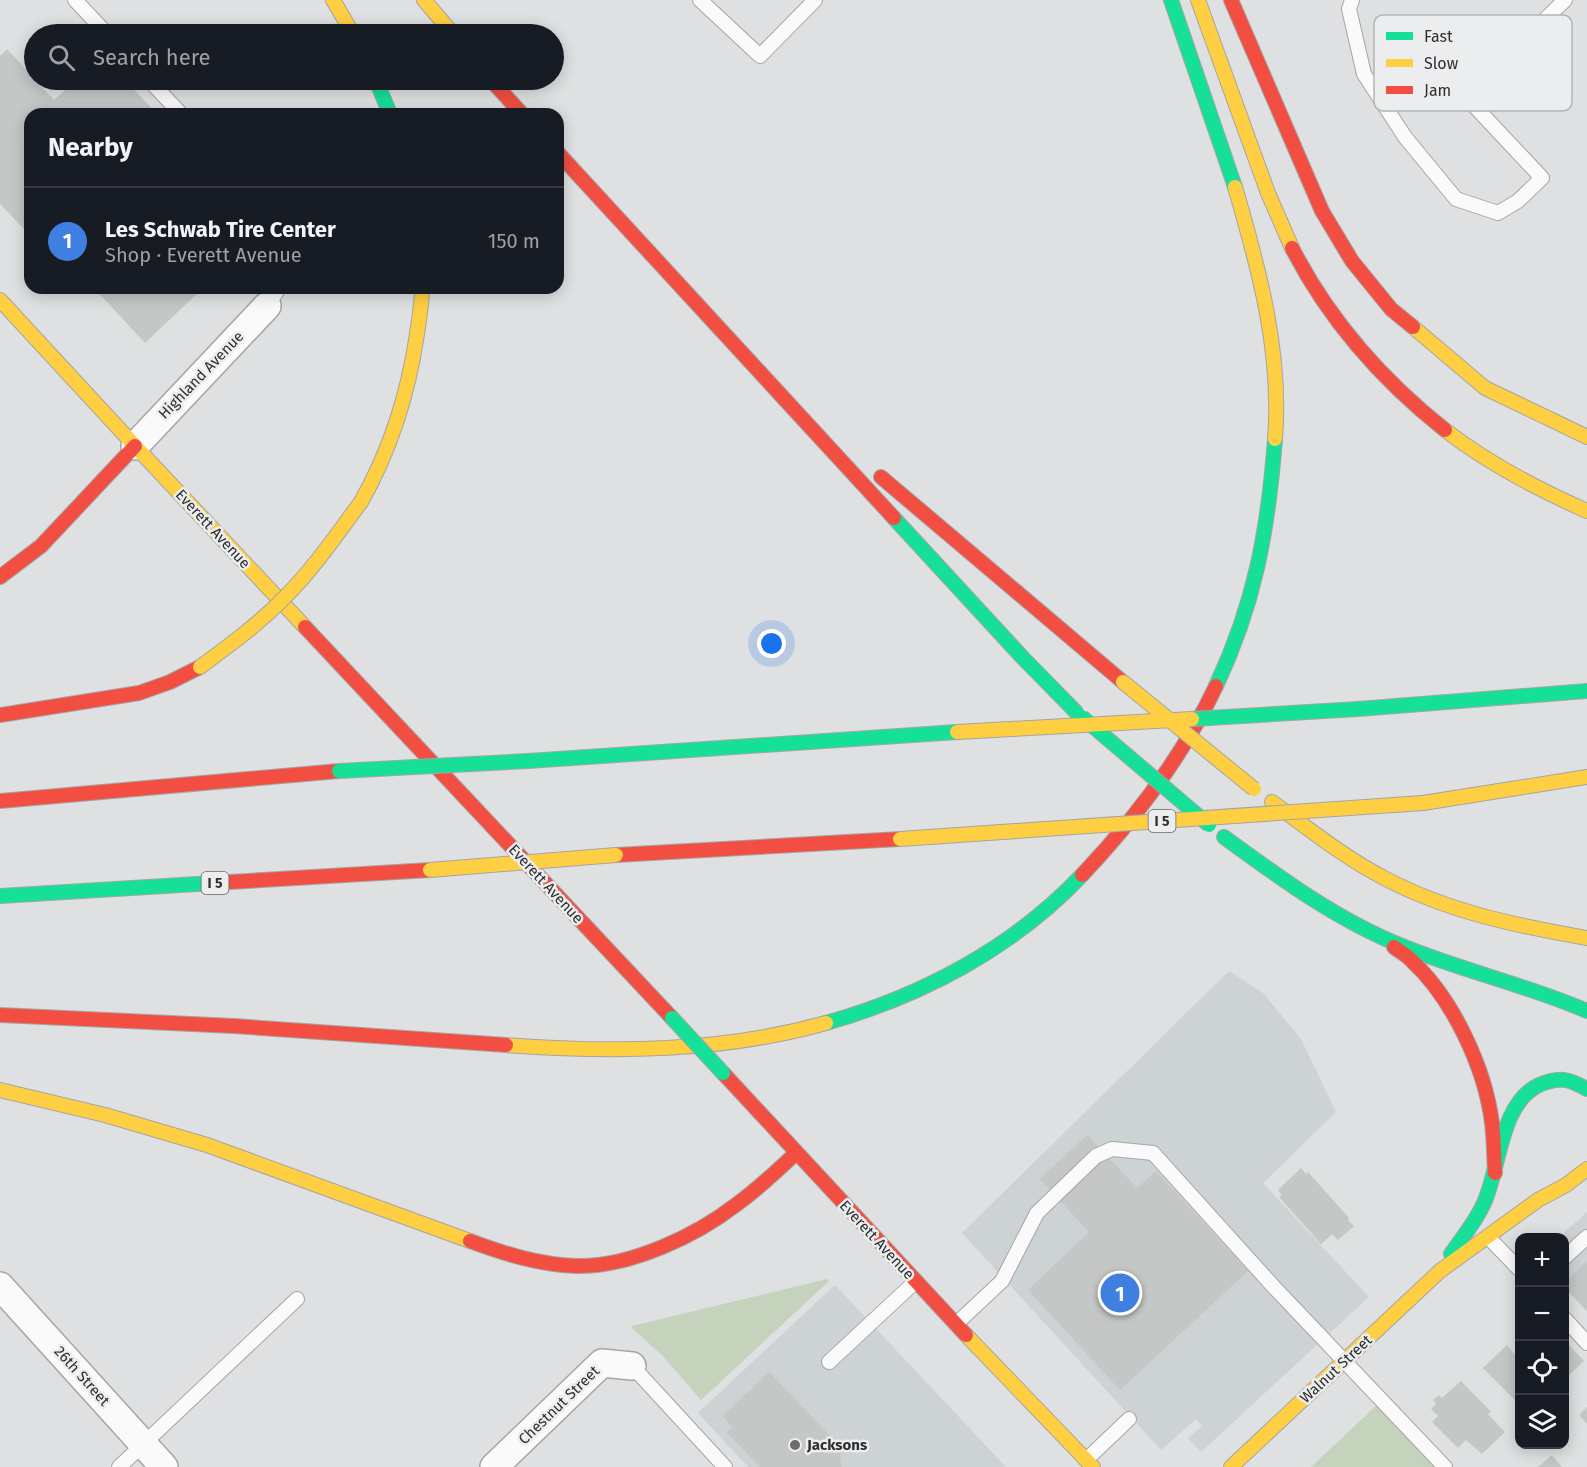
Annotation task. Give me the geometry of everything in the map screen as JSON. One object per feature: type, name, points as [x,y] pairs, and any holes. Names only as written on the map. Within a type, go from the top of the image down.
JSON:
[{"type":"main road","points":[[333,0],[347,24]]},
{"type":"main road","points":[[424,0],[444,24]]},
{"type":"main road","points":[[0,1015],[101,1018],[330,1032],[565,1050],[660,1050],[741,1041],[809,1027],[870,1009],[938,981],[1008,939],[1063,896],[1117,837],[1187,741],[1238,638],[1262,554],[1269,506],[1277,389],[1270,328],[1242,201],[1171,0]]},
{"type":"main road","points":[[1198,0],[1267,189],[1299,263],[1355,346],[1398,391],[1464,446],[1549,496],[1587,511]]},
{"type":"main road","points":[[1231,0],[1322,211],[1352,261],[1384,301],[1485,388],[1587,437]]},
{"type":"main road","points":[[380,90],[388,108]]},
{"type":"main road","points":[[500,90],[517,108]]},
{"type":"main road","points":[[564,159],[1023,658],[1076,712],[1224,837],[1281,879],[1378,936],[1413,961],[1453,1015],[1468,1044],[1484,1085],[1492,1120],[1495,1173]]},
{"type":"main road","points":[[0,714],[139,693],[170,682],[200,667],[249,631],[274,609],[330,544],[379,473],[394,437],[406,398],[421,294]]},
{"type":"main road","name":"Everett Avenue","points":[[0,300],[672,1018],[915,1282],[1089,1463]]},
{"type":"main road","points":[[774,386],[855,454]]},
{"type":"main road","points":[[0,577],[41,546],[135,446]]},
{"type":"main road","points":[[873,470],[1123,682],[1254,789],[1342,852],[1385,879],[1448,906],[1506,923],[1587,938]]},
{"type":"main road","points":[[0,801],[339,771],[1358,709],[1587,691]]},
{"type":"main road","name":"I 5","points":[[0,896],[430,870],[616,855],[1423,803],[1587,777]]},
{"type":"main road","points":[[1378,936],[1472,971],[1569,1002],[1587,1011]]},
{"type":"main road","name":"Walnut Street","points":[[1440,1271],[1483,1205],[1495,1173],[1507,1124],[1519,1102],[1529,1090],[1551,1080],[1570,1080],[1587,1089]]},
{"type":"main road","points":[[0,1090],[79,1108],[191,1139],[466,1239],[541,1263],[602,1264],[640,1254],[686,1235],[728,1211],[796,1153]]},
{"type":"main road","name":"Walnut Street","points":[[1232,1467],[1440,1271],[1587,1169]]},
{"type":"street","name":"Highland Avenue","points":[[135,446],[273,297]]},
{"type":"street","name":"26th Street","points":[[0,1286],[164,1467]]},
{"type":"street","name":"Chestnut Street","points":[[494,1467],[602,1363],[632,1366]]},
{"type":"lane","points":[[75,0],[98,24]]},
{"type":"lane","points":[[700,0],[760,56],[815,0]]},
{"type":"lane","points":[[1352,0],[1349,9],[1364,74],[1374,89]]},
{"type":"lane","points":[[1550,15],[1565,0]]},
{"type":"lane","points":[[158,90],[175,108]]},
{"type":"lane","points":[[1388,111],[1405,137],[1456,199],[1498,213],[1518,201],[1542,178],[1479,111]]},
{"type":"lane","points":[[0,327],[13,313]]},
{"type":"lane","points":[[956,1324],[1002,1281],[1037,1213],[1096,1156],[1112,1149],[1153,1153],[1272,1285],[1445,1467]]},
{"type":"lane","points":[[1487,1237],[1515,1265]]},
{"type":"lane","points":[[1569,1253],[1587,1237]]},
{"type":"lane","points":[[830,1362],[915,1282]]},
{"type":"lane","points":[[119,1467],[297,1299]]},
{"type":"lane","points":[[1569,1323],[1587,1343]]},
{"type":"lane","points":[[632,1366],[725,1467]]},
{"type":"lane","points":[[1089,1463],[1129,1419]]},
{"type":"shaded area","points":[[1229,971],[1263,993],[1301,1039],[1336,1112],[1263,1183],[1369,1297],[1201,1452],[1188,1438],[1202,1426],[1196,1419],[1161,1450],[962,1233]]},
{"type":"shaded area","points":[[1587,1212],[1587,1311],[1569,1291],[1569,1233],[1564,1233]]},
{"type":"shaded area","points":[[835,1285],[1006,1467],[748,1467],[698,1413]]},
{"type":"green space","points":[[827,1279],[829,1281],[701,1400],[662,1355],[632,1326]]},
{"type":"green space","points":[[1377,1405],[1435,1467],[1311,1467]]},
{"type":"building","points":[[7,49],[24,67],[24,90],[45,90],[54,100],[66,90],[134,90],[151,108],[24,108],[24,229],[0,204],[0,56]]},
{"type":"building","points":[[100,294],[197,294],[145,343]]},
{"type":"building","points":[[1087,1135],[1137,1188],[1156,1171],[1248,1271],[1120,1390],[1028,1290],[1089,1232],[1040,1179]]},
{"type":"building","points":[[1301,1168],[1306,1174],[1308,1172],[1354,1226],[1338,1240],[1332,1234],[1321,1244],[1279,1197],[1282,1195],[1278,1190]]},
{"type":"building","points":[[1587,1261],[1587,1311],[1569,1292],[1569,1278]]},
{"type":"building","points":[[1507,1345],[1515,1355],[1515,1400],[1483,1368]]},
{"type":"building","points":[[1569,1345],[1584,1361],[1569,1375]]},
{"type":"building","points":[[769,1372],[840,1446],[841,1467],[760,1467],[726,1432],[732,1427],[723,1416]]},
{"type":"building","points":[[1461,1381],[1491,1412],[1488,1414],[1505,1432],[1482,1454],[1466,1440],[1458,1448],[1432,1422],[1438,1416],[1431,1409],[1436,1404],[1433,1400],[1439,1395],[1442,1398]]},
{"type":"building","points":[[1587,1407],[1587,1424],[1579,1415]]},
{"type":"building","points":[[1552,1455],[1562,1467],[1538,1467]]},
{"type":"traffic: fast","points":[[1171,0],[1235,187]]},
{"type":"traffic: fast","points":[[380,90],[388,108]]},
{"type":"traffic: fast","points":[[1216,686],[1241,625],[1258,566],[1264,536],[1275,439]]},
{"type":"traffic: fast","points":[[894,518],[1076,712]]},
{"type":"traffic: fast","points":[[1358,709],[1587,691]]},
{"type":"traffic: fast","points":[[1192,719],[1358,709]]},
{"type":"traffic: fast","points":[[1082,717],[1209,825]]},
{"type":"traffic: fast","points":[[528,761],[957,732]]},
{"type":"traffic: fast","points":[[339,771],[528,761]]},
{"type":"traffic: fast","points":[[1224,837],[1310,897],[1378,936],[1425,955],[1541,993],[1587,1011]]},
{"type":"traffic: fast","points":[[826,1023],[897,999],[964,966],[996,947],[1026,925],[1082,875]]},
{"type":"traffic: fast","points":[[0,896],[230,882]]},
{"type":"traffic: fast","points":[[672,1018],[723,1073]]},
{"type":"traffic: fast","points":[[1451,1254],[1484,1203],[1503,1138],[1516,1106],[1526,1094],[1546,1082],[1569,1081],[1587,1089]]},
{"type":"traffic: slow","points":[[333,0],[347,24]]},
{"type":"traffic: slow","points":[[424,0],[444,24]]},
{"type":"traffic: slow","points":[[1198,0],[1268,193],[1292,248]]},
{"type":"traffic: slow","points":[[1235,187],[1260,280],[1272,343],[1275,375],[1275,439]]},
{"type":"traffic: slow","points":[[361,502],[390,442],[397,421],[409,379],[421,294]]},
{"type":"traffic: slow","points":[[0,300],[135,446]]},
{"type":"traffic: slow","points":[[1413,327],[1485,388],[1587,437]]},
{"type":"traffic: slow","points":[[1445,430],[1514,475],[1587,511]]},
{"type":"traffic: slow","points":[[135,446],[305,627]]},
{"type":"traffic: slow","points":[[200,667],[255,625],[286,596],[316,562],[361,502]]},
{"type":"traffic: slow","points":[[1123,682],[1254,789]]},
{"type":"traffic: slow","points":[[957,732],[1192,719]]},
{"type":"traffic: slow","points":[[1423,803],[1587,777]]},
{"type":"traffic: slow","points":[[1272,802],[1356,862],[1410,891],[1484,916],[1587,938]]},
{"type":"traffic: slow","points":[[900,839],[1423,803]]},
{"type":"traffic: slow","points":[[430,870],[616,855]]},
{"type":"traffic: slow","points":[[506,1045],[587,1049],[667,1048],[747,1040],[826,1023]]},
{"type":"traffic: slow","points":[[0,1090],[105,1115],[207,1145],[470,1241]]},
{"type":"traffic: slow","points":[[1231,1467],[1440,1271],[1538,1200],[1566,1185],[1587,1169]]},
{"type":"traffic: slow","points":[[966,1335],[1093,1467]]},
{"type":"traffic: jam","points":[[1231,0],[1322,211],[1352,261],[1391,309],[1413,327]]},
{"type":"traffic: jam","points":[[500,90],[517,108]]},
{"type":"traffic: jam","points":[[564,160],[894,518]]},
{"type":"traffic: jam","points":[[1292,248],[1323,300],[1359,347],[1400,391],[1445,430]]},
{"type":"traffic: jam","points":[[0,577],[41,546],[135,446]]},
{"type":"traffic: jam","points":[[881,477],[1123,682]]},
{"type":"traffic: jam","points":[[305,627],[672,1018]]},
{"type":"traffic: jam","points":[[0,715],[139,693],[170,682],[200,667]]},
{"type":"traffic: jam","points":[[1082,875],[1121,832],[1157,786],[1189,737],[1216,686]]},
{"type":"traffic: jam","points":[[0,801],[339,771]]},
{"type":"traffic: jam","points":[[616,855],[900,839]]},
{"type":"traffic: jam","points":[[230,882],[430,870]]},
{"type":"traffic: jam","points":[[1394,947],[1410,959],[1427,977],[1441,995],[1465,1036],[1488,1102],[1493,1129],[1495,1173]]},
{"type":"traffic: jam","points":[[0,1015],[234,1026],[506,1045]]},
{"type":"traffic: jam","points":[[723,1073],[966,1335]]},
{"type":"traffic: jam","points":[[470,1241],[550,1264],[577,1266],[619,1261],[662,1247],[721,1216],[775,1173],[796,1153]]},
{"type":"place","name":"Les Schwab Tire Center","points":[[1120,1293]]},
{"type":"place","name":"Jacksons","points":[[795,1445]]}]
